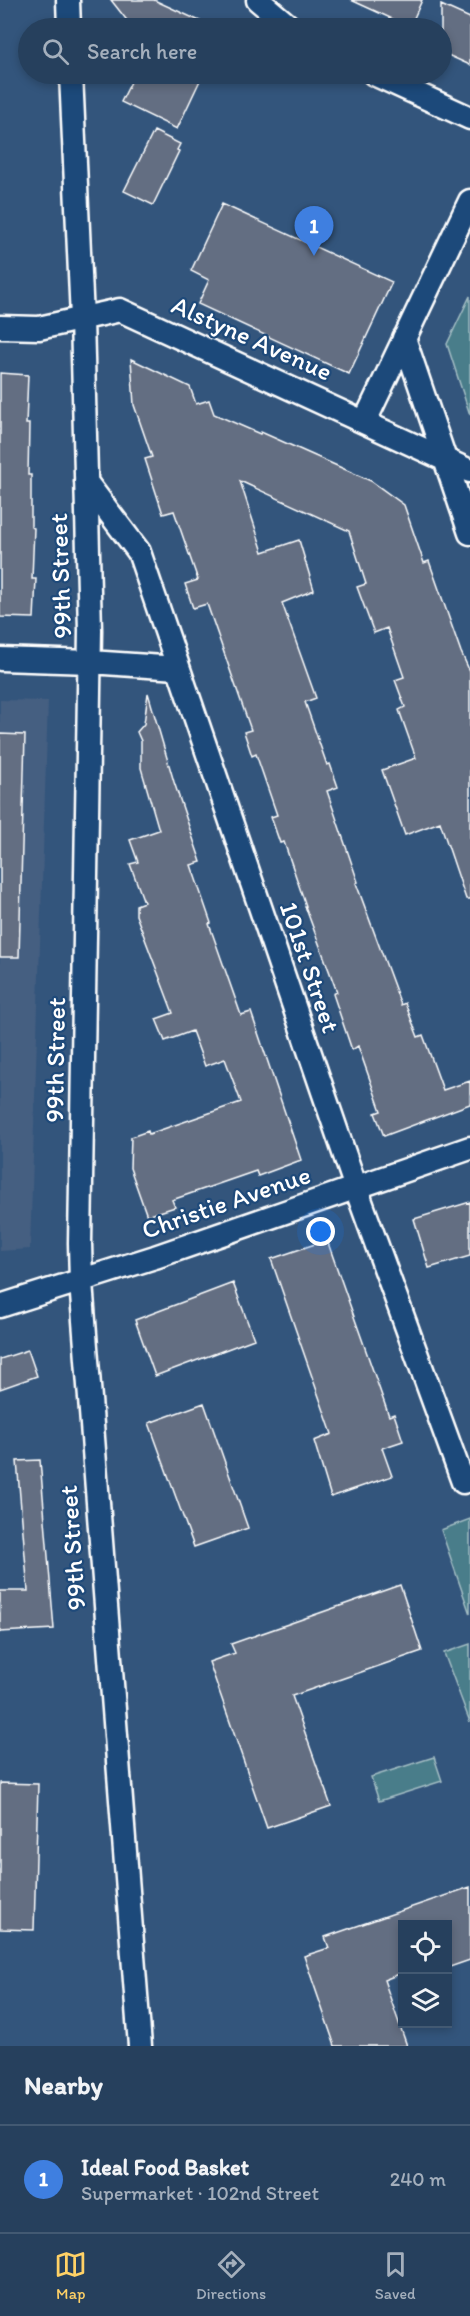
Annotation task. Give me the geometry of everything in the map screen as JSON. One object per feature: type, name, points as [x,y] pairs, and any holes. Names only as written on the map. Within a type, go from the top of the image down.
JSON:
[{"type":"street","points":[[68,0],[69,18]]},
{"type":"street","points":[[258,0],[279,18]]},
{"type":"street","name":"99th Street","points":[[71,84],[82,318],[90,662],[80,1220],[81,1282],[140,2046]]},
{"type":"street","points":[[396,84],[470,118]]},
{"type":"street","points":[[365,421],[470,201]]},
{"type":"street","name":"Alstyne Avenue","points":[[0,327],[39,328],[120,310],[470,471]]},
{"type":"street","points":[[405,338],[470,533]]},
{"type":"street","name":"101st Street","points":[[86,482],[139,552],[356,1188],[466,1481]]},
{"type":"street","points":[[0,659],[177,668]]},
{"type":"street","name":"Christie Avenue","points":[[0,1306],[81,1282],[470,1148]]},
{"type":"shaded area","points":[[0,700],[48,701],[30,1249],[0,1251]]},
{"type":"green space","points":[[470,296],[470,415],[447,344]]},
{"type":"green space","points":[[470,1519],[470,1614],[441,1530]]},
{"type":"green space","points":[[470,1644],[470,1722],[444,1653]]},
{"type":"green space","points":[[434,1757],[442,1781],[379,1801],[371,1777]]},
{"type":"building","points":[[111,0],[154,0],[193,18],[125,18]]},
{"type":"building","points":[[351,0],[422,0],[414,18],[390,18]]},
{"type":"building","points":[[441,5],[470,18],[470,65],[452,57],[452,18],[441,18]]},
{"type":"building","points":[[130,84],[198,84],[177,129],[121,102]]},
{"type":"building","points":[[154,131],[180,144],[177,150],[179,151],[153,205],[124,191]]},
{"type":"building","points":[[222,204],[392,282],[349,374],[198,304],[209,280],[191,271]]},
{"type":"building","points":[[131,359],[190,387],[196,404],[209,400],[214,414],[260,434],[261,432],[371,481],[404,505],[424,563],[429,561],[470,672],[470,899],[466,899],[440,822],[405,835],[382,770],[416,758],[399,710],[405,707],[395,680],[404,677],[387,628],[374,633],[357,587],[366,584],[349,531],[240,481],[263,552],[299,540],[314,590],[282,603],[316,698],[305,702],[327,765],[330,764],[338,787],[327,791],[358,882],[356,883],[401,1005],[405,1003],[418,1037],[423,1035],[443,1090],[470,1081],[470,1104],[384,1136],[375,1113],[381,1111],[358,1046],[352,1050],[333,994],[337,992],[284,842],[280,843],[271,817],[277,815],[256,754],[252,756],[244,732],[251,730],[207,604],[193,608],[185,584],[198,580],[174,511],[163,514],[145,459],[152,457],[134,405]]},
{"type":"building","points":[[0,373],[28,375],[26,424],[29,424],[28,475],[31,475],[31,527],[34,528],[32,579],[36,579],[34,618],[0,617]]},
{"type":"building","points":[[148,693],[174,782],[201,862],[191,865],[211,923],[209,924],[241,1015],[251,1012],[301,1160],[258,1176],[256,1171],[172,1200],[175,1207],[147,1216],[130,1168],[131,1137],[148,1131],[149,1134],[241,1102],[225,1059],[205,1066],[192,1031],[165,1041],[156,1019],[173,1013],[136,915],[136,905],[144,902],[130,864],[138,862],[130,840],[159,830],[141,768],[141,741],[137,732],[144,724]]},
{"type":"building","points":[[0,734],[25,735],[19,957],[0,957]]},
{"type":"building","points":[[470,1202],[470,1256],[429,1268],[414,1219]]},
{"type":"building","points":[[327,1240],[389,1416],[394,1414],[403,1441],[382,1448],[392,1476],[331,1497],[314,1441],[332,1434],[271,1259]]},
{"type":"building","points":[[233,1283],[254,1339],[155,1376],[135,1320]]},
{"type":"building","points":[[28,1350],[37,1376],[0,1389],[0,1359]]},
{"type":"building","points":[[204,1403],[248,1528],[194,1547],[149,1423]]},
{"type":"building","points":[[40,1460],[54,1629],[0,1632],[0,1591],[28,1591],[17,1461]]},
{"type":"building","points":[[400,1585],[422,1651],[292,1696],[331,1806],[267,1828],[209,1662],[235,1653],[231,1644]]},
{"type":"building","points":[[0,1783],[38,1784],[34,1930],[0,1929]]},
{"type":"building","points":[[470,1887],[470,1960],[452,1966],[452,1920],[398,1920],[398,1975],[384,1980],[398,2020],[398,2028],[401,2028],[407,2046],[335,2046],[304,1956],[329,1948],[325,1937]]},
{"type":"place","name":"Ideal Food Basket","points":[[314,256]]}]
